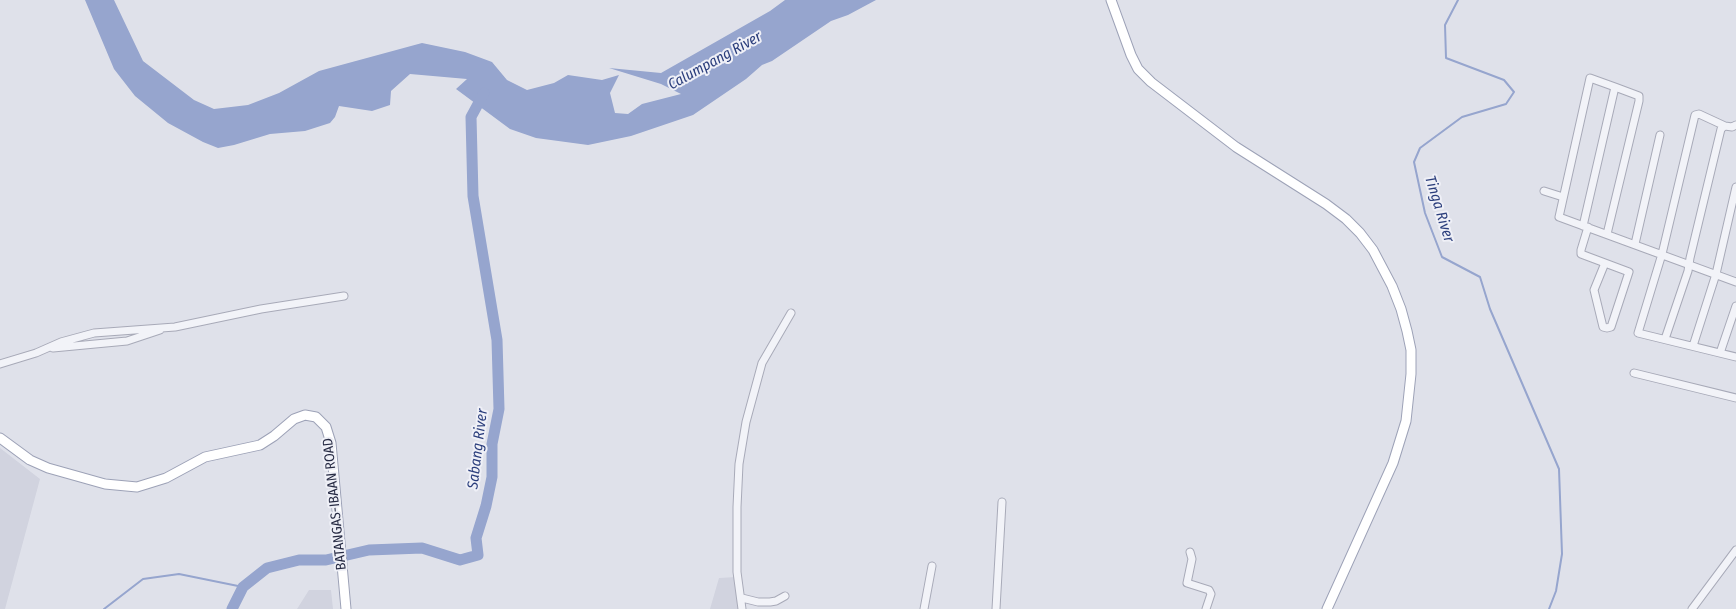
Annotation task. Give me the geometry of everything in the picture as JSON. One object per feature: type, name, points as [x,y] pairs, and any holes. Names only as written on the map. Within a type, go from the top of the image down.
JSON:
[{"type":"main road","points":[[1111,0],[1138,69],[1151,82],[1236,147],[1326,204],[1346,219],[1360,233],[1384,268],[1401,308],[1408,330],[1411,350],[1412,374],[1406,422],[1393,463],[1327,609]]},
{"type":"main road","name":"BATANGAS-IBAAN ROAD","points":[[0,438],[30,460],[48,468],[105,484],[137,487],[166,478],[205,457],[260,445],[294,419],[305,415],[316,417],[326,427],[331,443],[346,609]]},
{"type":"street","points":[[1607,234],[1639,96],[1590,78],[1559,217],[1736,282]]},
{"type":"street","points":[[1605,263],[1594,290],[1603,327],[1611,328],[1629,272],[1605,263],[1581,254],[1581,250],[1615,87]]},
{"type":"street","points":[[1736,125],[1732,127],[1726,126],[1699,114],[1695,115],[1662,254],[1638,332],[1736,357]]},
{"type":"street","points":[[1665,340],[1685,281],[1721,129],[1726,126]]},
{"type":"street","points":[[1635,244],[1660,135]]},
{"type":"street","points":[[1693,346],[1716,274],[1736,187]]},
{"type":"street","points":[[1544,191],[1563,197]]},
{"type":"street","points":[[0,364],[60,342],[94,333],[198,323],[262,309],[344,296]]},
{"type":"street","points":[[1720,353],[1736,306]]},
{"type":"street","points":[[742,609],[737,572],[737,491],[746,422],[762,363],[791,313]]},
{"type":"street","points":[[47,348],[127,341],[167,327]]},
{"type":"street","points":[[1634,373],[1736,398]]},
{"type":"street","points":[[996,609],[1002,502]]},
{"type":"street","points":[[1692,609],[1736,550]]},
{"type":"street","points":[[1190,552],[1192,559],[1187,584],[1209,590],[1211,594],[1206,609]]},
{"type":"street","points":[[924,609],[932,566]]},
{"type":"street","points":[[742,598],[758,602],[770,602],[785,596]]},
{"type":"shaded area","points":[[0,448],[40,479],[5,609],[0,609]]},
{"type":"shaded area","points":[[736,577],[740,609],[710,609],[719,578]]},
{"type":"shaded area","points":[[309,590],[331,590],[333,609],[297,609]]},
{"type":"water","name":"Calumpang River","points":[[85,0],[114,0],[143,61],[194,100],[214,109],[248,105],[279,93],[319,71],[422,43],[465,52],[492,62],[507,80],[527,90],[554,83],[568,75],[602,80],[619,75],[610,93],[615,113],[628,114],[642,104],[681,94],[661,84],[609,68],[661,73],[770,11],[785,0],[876,0],[848,15],[831,21],[772,61],[762,65],[746,79],[693,115],[631,136],[588,145],[536,138],[510,129],[456,89],[467,79],[410,74],[391,91],[390,105],[372,111],[339,106],[335,117],[330,123],[305,131],[270,134],[218,148],[168,123],[135,96],[114,69]]},
{"type":"waterway","name":"Tinga River","points":[[1458,0],[1445,25],[1446,58],[1504,80],[1514,92],[1506,104],[1462,117],[1420,148],[1414,162],[1425,213],[1442,257],[1480,277],[1490,309],[1559,469],[1562,554],[1556,591],[1549,609]]},
{"type":"waterway","name":"Sabang River","points":[[232,609],[243,587],[267,568],[299,560],[326,560],[369,550],[422,548],[460,560],[478,555],[476,538],[486,506],[492,477],[492,444],[499,409],[497,340],[473,196],[471,117],[484,93]]},
{"type":"waterway","points":[[104,609],[143,579],[179,574],[243,587]]}]
